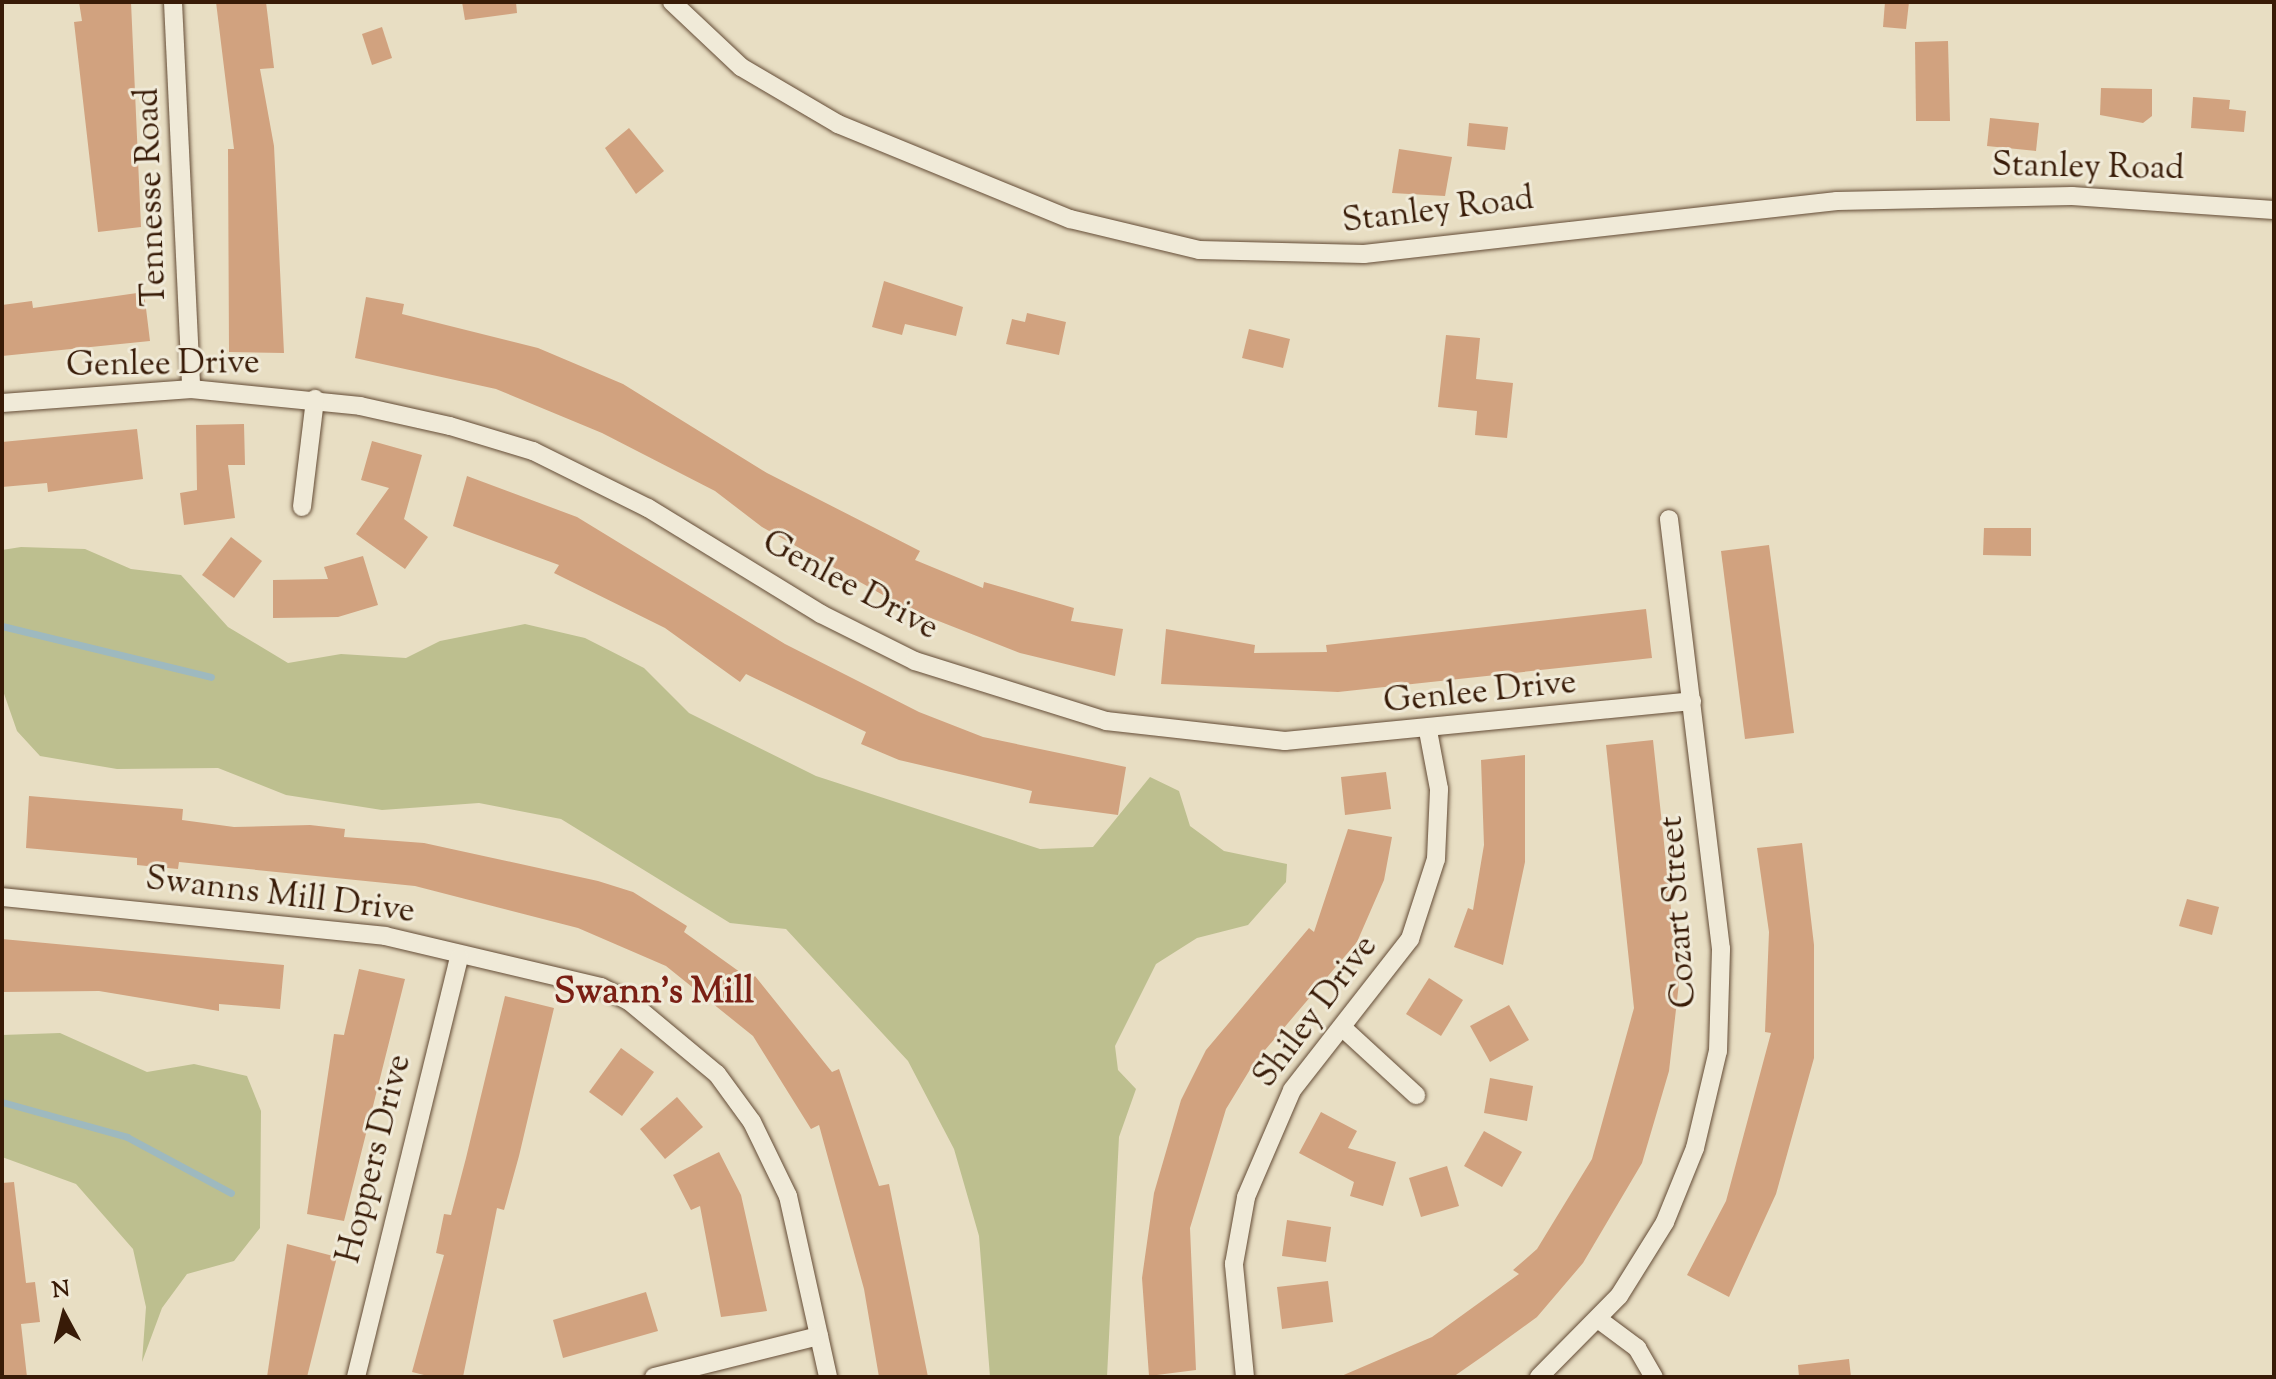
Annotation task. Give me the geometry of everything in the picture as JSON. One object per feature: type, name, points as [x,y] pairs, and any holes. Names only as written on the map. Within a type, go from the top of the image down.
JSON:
[{"type":"street","name":"Tennesse Road","points":[[173,2],[191,389]]},
{"type":"street","name":"Stanley Road","points":[[672,2],[741,67],[838,124],[1070,219],[1199,250],[1364,254],[1837,201],[2072,196],[2274,210]]},
{"type":"street","name":"Genlee Drive","points":[[2,403],[191,389],[315,399],[450,426],[533,451],[648,508],[821,614],[1003,694],[1177,733],[1285,741],[1428,731],[1692,701]]},
{"type":"street","points":[[302,507],[315,399]]},
{"type":"street","name":"Cozart Street","points":[[1539,1377],[1598,1319],[1665,1222],[1695,1148],[1718,1051],[1723,978],[1669,519]]},
{"type":"street","name":"Shiley Drive","points":[[1245,1377],[1234,1264],[1246,1197],[1292,1090],[1344,1029],[1410,939],[1436,859],[1439,789],[1428,731]]},
{"type":"street","name":"Swanns Mill Drive","points":[[2,897],[385,936],[459,957],[601,987],[717,1074],[788,1196],[828,1377]]},
{"type":"street","name":"Hoppers Drive","points":[[356,1377],[459,957]]},
{"type":"street","points":[[1344,1029],[1416,1095]]},
{"type":"street","points":[[1598,1319],[1637,1348],[1654,1377]]},
{"type":"street","points":[[654,1377],[819,1336]]},
{"type":"green space","points":[[21,547],[85,549],[131,569],[181,575],[228,627],[288,663],[341,654],[406,658],[440,641],[525,624],[585,638],[644,668],[689,713],[816,776],[1040,849],[1093,847],[1150,777],[1179,791],[1190,826],[1224,851],[1287,864],[1286,882],[1248,925],[1197,938],[1156,964],[1115,1046],[1118,1070],[1136,1089],[1119,1137],[1107,1377],[990,1377],[979,1236],[954,1149],[908,1061],[786,929],[730,923],[561,819],[479,803],[382,810],[286,795],[218,768],[117,769],[40,756],[17,731],[2,688],[2,550]]},
{"type":"green space","points":[[60,1033],[147,1072],[194,1064],[247,1076],[261,1111],[260,1228],[234,1261],[187,1274],[162,1308],[142,1362],[146,1307],[133,1249],[76,1184],[2,1157],[2,1035]]},
{"type":"building","points":[[79,2],[131,2],[141,227],[98,232],[74,22],[82,21]]},
{"type":"building","points":[[216,2],[266,2],[274,68],[260,69],[274,146],[284,353],[229,352],[228,149],[234,149]]},
{"type":"building","points":[[462,2],[516,2],[517,13],[465,20]]},
{"type":"building","points":[[1885,2],[1909,2],[1906,29],[1883,27]]},
{"type":"building","points":[[382,27],[392,58],[372,65],[362,34]]},
{"type":"building","points":[[1948,41],[1950,121],[1916,121],[1915,42]]},
{"type":"building","points":[[2101,88],[2152,89],[2152,116],[2143,123],[2100,115]]},
{"type":"building","points":[[2193,97],[2230,100],[2229,109],[2246,111],[2244,132],[2191,128]]},
{"type":"building","points":[[1990,118],[2039,123],[2036,151],[1987,146]]},
{"type":"building","points":[[1469,123],[1508,127],[1505,150],[1467,146]]},
{"type":"building","points":[[629,128],[664,171],[636,194],[605,148]]},
{"type":"building","points":[[1399,149],[1452,157],[1445,196],[1392,193]]},
{"type":"building","points":[[884,281],[963,307],[956,336],[905,324],[902,335],[872,327]]},
{"type":"building","points":[[144,292],[150,341],[2,356],[2,305],[32,301],[33,308]]},
{"type":"building","points":[[366,297],[404,304],[402,314],[538,348],[623,384],[767,473],[920,551],[915,560],[983,588],[984,582],[1074,608],[1071,621],[1123,629],[1115,676],[1020,653],[908,609],[762,527],[715,491],[602,433],[496,389],[355,358]]},
{"type":"building","points":[[1027,313],[1066,322],[1059,355],[1006,344],[1012,319],[1025,322]]},
{"type":"building","points":[[1249,329],[1290,339],[1283,368],[1242,358]]},
{"type":"building","points":[[1446,335],[1480,338],[1476,379],[1513,383],[1507,438],[1475,435],[1477,411],[1438,407]]},
{"type":"building","points":[[244,424],[245,465],[228,465],[235,518],[184,525],[180,493],[197,490],[196,425]]},
{"type":"building","points":[[137,429],[143,479],[48,492],[47,483],[2,487],[2,442]]},
{"type":"building","points":[[372,441],[422,455],[404,519],[428,537],[405,569],[356,534],[389,488],[361,480]]},
{"type":"building","points":[[467,476],[577,517],[785,644],[919,712],[983,737],[1126,767],[1118,815],[1029,803],[1032,791],[899,760],[861,744],[866,732],[746,674],[740,682],[665,628],[554,573],[559,565],[453,526]]},
{"type":"building","points":[[1984,528],[2031,528],[2031,556],[1983,555]]},
{"type":"building","points":[[231,537],[262,561],[234,598],[202,575]]},
{"type":"building","points":[[1769,545],[1794,733],[1745,739],[1721,551]]},
{"type":"building","points":[[363,556],[378,605],[338,617],[273,618],[273,580],[328,579],[324,567]]},
{"type":"building","points":[[1646,609],[1652,658],[1338,692],[1161,684],[1166,629],[1255,645],[1254,653],[1327,652],[1326,645]]},
{"type":"building","points":[[1653,740],[1679,983],[1669,1071],[1642,1163],[1583,1263],[1537,1317],[1486,1354],[1453,1377],[1339,1377],[1432,1337],[1519,1274],[1513,1270],[1537,1249],[1592,1159],[1634,1008],[1606,745]]},
{"type":"building","points":[[1525,755],[1525,862],[1503,965],[1454,947],[1468,908],[1473,910],[1484,845],[1481,760]]},
{"type":"building","points":[[1386,772],[1391,809],[1345,815],[1341,777]]},
{"type":"building","points":[[29,796],[183,809],[182,820],[234,827],[310,825],[345,829],[344,837],[424,843],[598,881],[633,892],[687,926],[684,932],[751,980],[755,976],[832,1072],[839,1069],[879,1186],[889,1184],[928,1377],[879,1377],[864,1289],[819,1125],[811,1129],[753,1036],[666,966],[578,928],[415,886],[179,862],[178,869],[137,865],[137,858],[26,848]]},
{"type":"building","points":[[1348,829],[1392,837],[1384,880],[1357,942],[1254,1063],[1226,1109],[1190,1228],[1196,1370],[1149,1376],[1142,1278],[1154,1193],[1181,1100],[1206,1050],[1309,928],[1314,932]]},
{"type":"building","points":[[1802,843],[1814,945],[1814,1058],[1776,1194],[1729,1297],[1687,1275],[1726,1201],[1771,1033],[1765,1032],[1769,932],[1757,848]]},
{"type":"building","points":[[2187,899],[2219,907],[2212,935],[2179,926]]},
{"type":"building","points":[[2,939],[284,965],[280,1009],[219,1004],[219,1011],[99,991],[2,992]]},
{"type":"building","points":[[359,969],[405,979],[344,1221],[307,1214],[334,1034],[344,1035]]},
{"type":"building","points":[[1429,978],[1463,1000],[1441,1036],[1406,1014]]},
{"type":"building","points":[[505,996],[554,1008],[504,1210],[497,1208],[463,1377],[432,1377],[412,1372],[444,1255],[436,1253],[444,1214],[451,1215]]},
{"type":"building","points":[[1509,1005],[1529,1040],[1490,1062],[1470,1026]]},
{"type":"building","points":[[621,1048],[654,1072],[622,1116],[589,1092]]},
{"type":"building","points":[[1490,1078],[1533,1086],[1527,1121],[1484,1113]]},
{"type":"building","points":[[677,1097],[703,1127],[665,1159],[640,1129]]},
{"type":"building","points":[[1321,1112],[1357,1131],[1348,1148],[1396,1162],[1383,1206],[1350,1196],[1354,1182],[1299,1153]]},
{"type":"building","points":[[1484,1131],[1522,1152],[1502,1187],[1464,1166]]},
{"type":"building","points":[[719,1152],[741,1195],[767,1311],[721,1317],[700,1206],[691,1210],[673,1175]]},
{"type":"building","points":[[1447,1166],[1459,1206],[1421,1217],[1409,1178]]},
{"type":"building","points":[[14,1182],[26,1283],[35,1282],[40,1322],[21,1324],[27,1377],[2,1377],[2,1183]]},
{"type":"building","points":[[1287,1220],[1331,1227],[1326,1262],[1282,1256]]},
{"type":"building","points":[[287,1244],[337,1257],[307,1377],[267,1377]]},
{"type":"building","points":[[1328,1281],[1333,1322],[1282,1329],[1277,1287]]},
{"type":"building","points":[[646,1292],[658,1331],[563,1358],[553,1320]]},
{"type":"building","points":[[1849,1359],[1851,1377],[1799,1377],[1798,1365]]},
{"type":"waterway","points":[[2,626],[211,677]]},
{"type":"waterway","points":[[2,1102],[127,1137],[231,1193]]},
{"type":"district","name":"Swann's Mill","points":[[654,994]]}]
